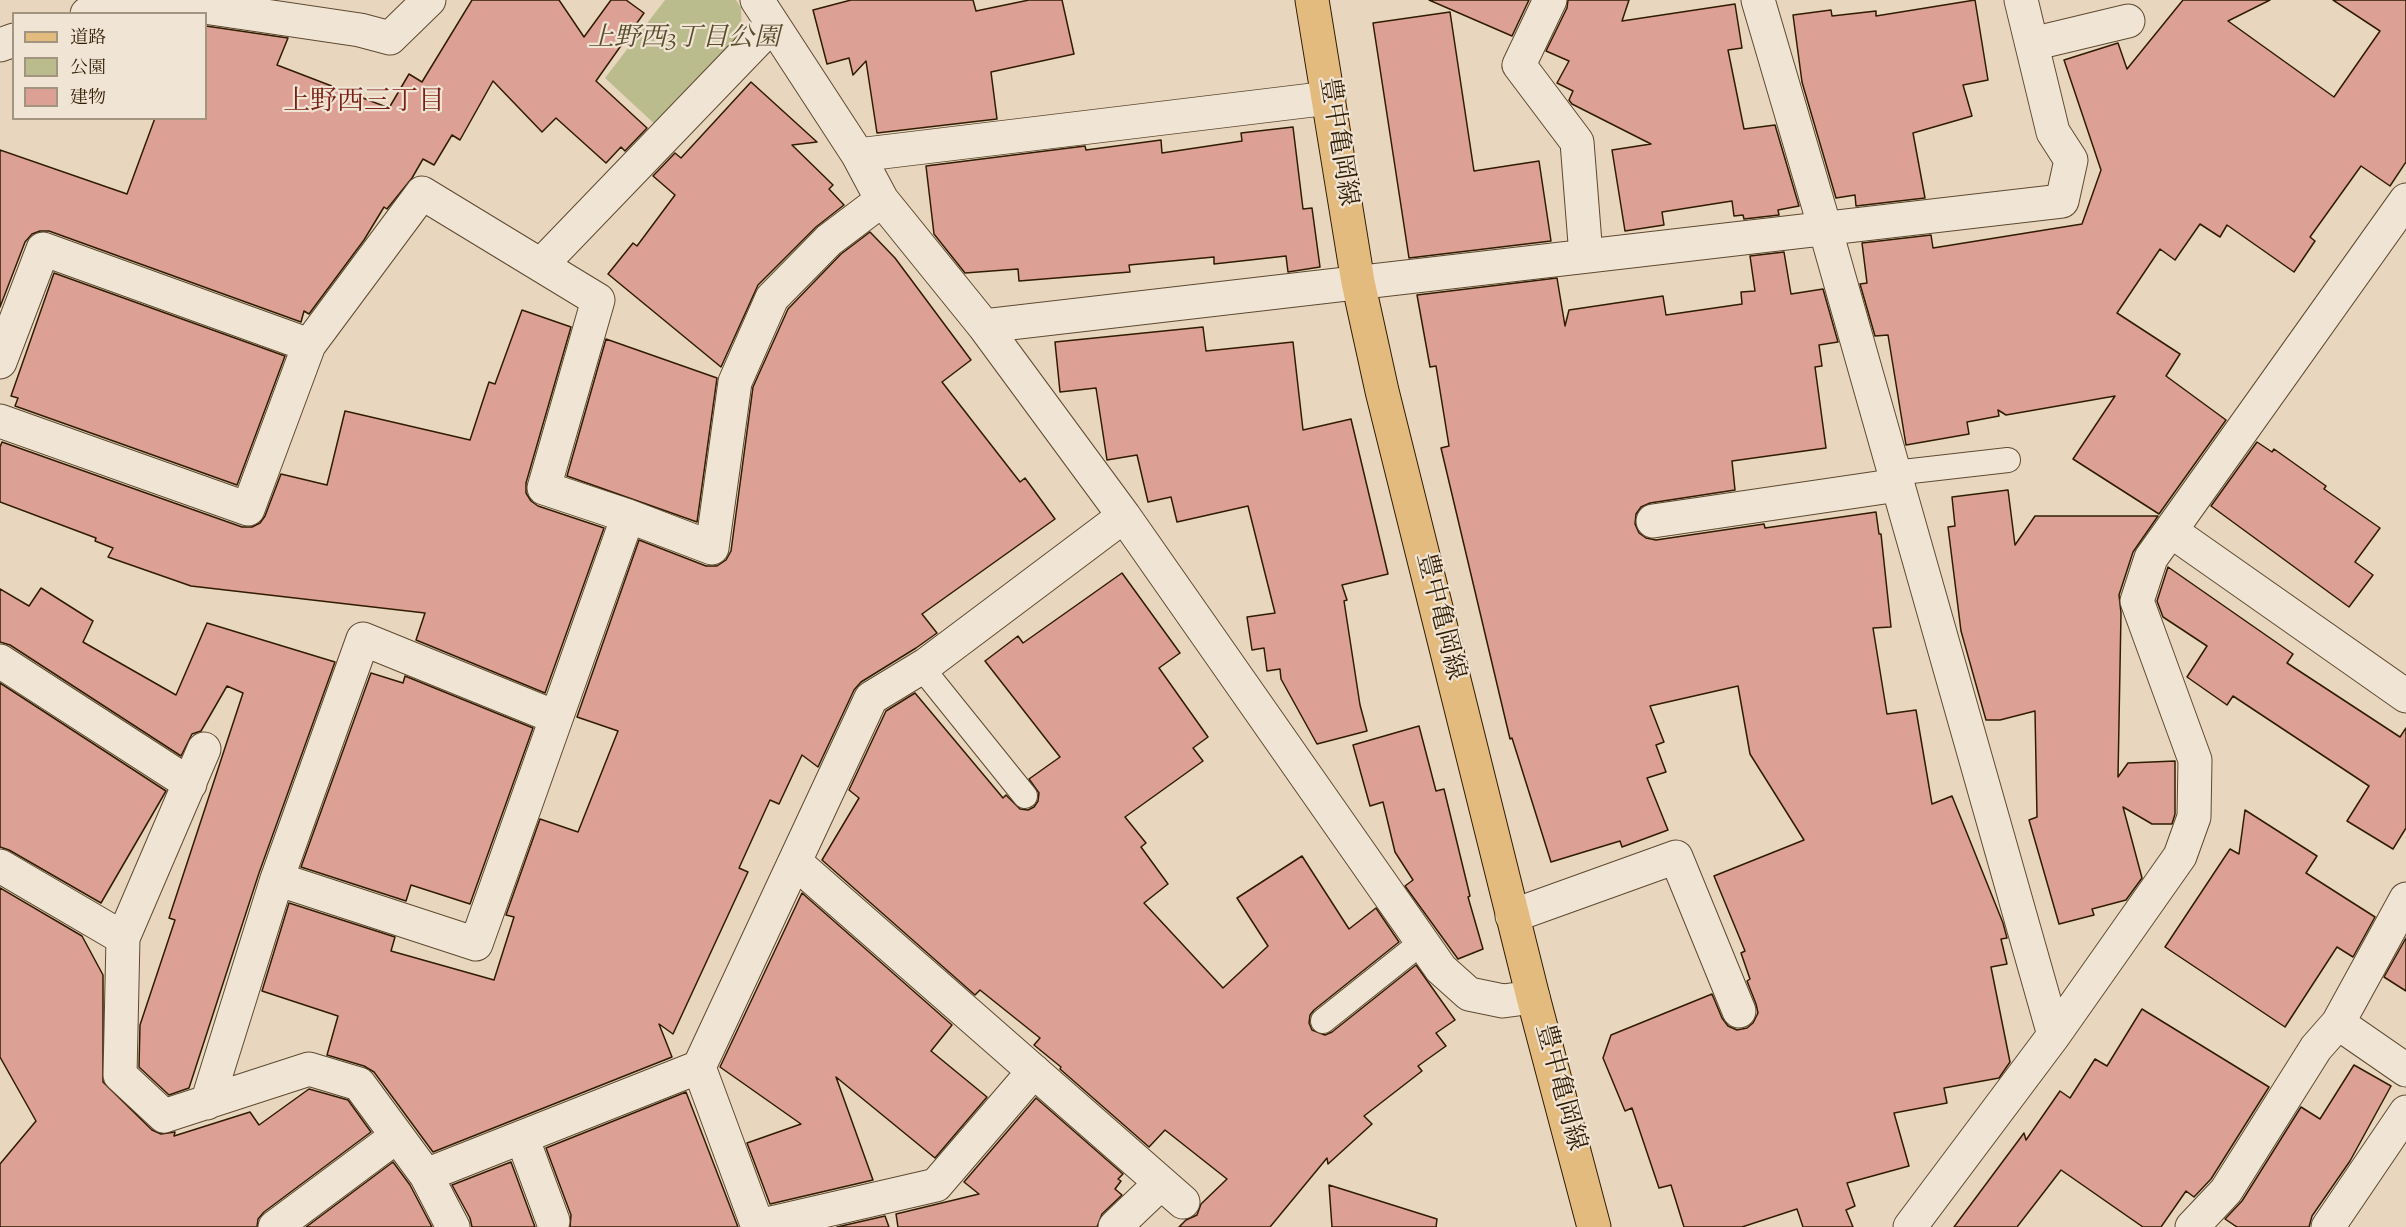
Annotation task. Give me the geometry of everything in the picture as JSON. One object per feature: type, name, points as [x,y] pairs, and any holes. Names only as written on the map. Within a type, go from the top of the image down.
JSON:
[{"type":"main road","name":"豊中亀岡線","points":[[1312,0],[1358,282],[1382,391],[1512,916],[1594,1227]]},
{"type":"street","points":[[92,12],[177,3],[360,30],[390,38],[429,0]]},
{"type":"street","points":[[1550,0],[1519,65],[1577,142],[1586,256]]},
{"type":"street","points":[[1758,0],[2054,1035]]},
{"type":"street","points":[[984,326],[2062,201],[2071,160],[2053,132],[2021,0]]},
{"type":"street","points":[[541,265],[765,13],[858,155],[882,200],[984,326],[1124,516],[1441,969],[1469,994],[1503,1001],[1533,997]]},
{"type":"street","points":[[2032,44],[2128,21]]},
{"type":"street","points":[[858,155],[1329,98]]},
{"type":"street","points":[[0,421],[248,509],[309,345],[422,193],[598,300],[544,488],[628,516],[712,548],[735,382],[772,298],[830,240],[882,200]]},
{"type":"street","points":[[1910,1227],[2054,1035],[2180,856],[2194,817],[2195,760],[2137,601],[2151,558],[2406,200]]},
{"type":"street","points":[[0,362],[43,249],[309,345]]},
{"type":"street","points":[[1653,521],[1896,479]]},
{"type":"street","points":[[277,879],[476,944],[628,516]]},
{"type":"street","points":[[426,1175],[699,1067],[871,698],[922,668],[1124,516]]},
{"type":"street","points":[[2171,531],[2406,696]]},
{"type":"street","points":[[207,1103],[277,879],[363,639],[555,717]]},
{"type":"street","points":[[0,662],[190,784]]},
{"type":"street","points":[[204,749],[123,938],[120,1075],[164,1116],[309,1069],[359,1084],[426,1175],[453,1227]]},
{"type":"street","points":[[1512,916],[1676,857],[1739,1011]]},
{"type":"street","points":[[795,862],[1172,1193],[1115,1227]]},
{"type":"street","points":[[0,866],[123,938]]},
{"type":"street","points":[[2192,1227],[2226,1191],[2316,1048],[2338,1023],[2406,899]]},
{"type":"street","points":[[2338,1023],[2406,1070]]},
{"type":"street","points":[[699,1067],[758,1227],[936,1185],[1034,1071]]},
{"type":"street","points":[[2328,1227],[2406,1112]]},
{"type":"street","points":[[275,1227],[398,1136]]},
{"type":"street","points":[[522,1137],[554,1221]]},
{"type":"lane","points":[[1896,479],[2008,460]]},
{"type":"lane","points":[[922,668],[1025,796]]},
{"type":"lane","points":[[1323,1021],[1422,942]]},
{"type":"green space","name":"上野西3丁目公園","points":[[665,0],[736,0],[741,8],[742,38],[659,128],[605,78]]},
{"type":"building","points":[[472,0],[559,0],[584,37],[611,0],[626,0],[644,13],[596,81],[647,128],[625,151],[621,147],[606,163],[556,118],[542,132],[493,81],[460,140],[452,135],[434,165],[423,159],[412,178],[387,209],[384,207],[364,240],[309,314],[304,311],[301,322],[49,231],[32,234],[25,242],[0,307],[0,150],[127,194],[154,120],[207,120],[207,26],[288,38],[277,65],[389,108],[409,74],[422,82]]},
{"type":"building","points":[[851,0],[973,0],[976,11],[1029,0],[1062,0],[1074,54],[991,72],[997,119],[877,133],[866,61],[853,75],[849,58],[827,64],[813,10]]},
{"type":"building","points":[[1429,0],[1529,0],[1512,36]]},
{"type":"building","points":[[1568,0],[1629,0],[1622,21],[1735,4],[1742,48],[1728,50],[1744,129],[1775,125],[1799,206],[1778,210],[1779,215],[1744,219],[1743,215],[1734,216],[1732,201],[1662,212],[1664,225],[1625,231],[1612,150],[1651,144],[1572,104],[1569,100],[1573,91],[1557,83],[1569,61],[1546,51],[1567,8]]},
{"type":"building","points":[[1975,0],[1988,80],[1963,85],[1972,116],[1913,133],[1925,198],[1856,206],[1855,195],[1836,198],[1802,82],[1793,15],[1831,10],[1832,16],[1876,11],[1876,16]]},
{"type":"building","points":[[2183,0],[2270,0],[2228,21],[2334,97],[2380,31],[2333,0],[2406,0],[2406,162],[2390,186],[2361,166],[2310,237],[2315,241],[2294,272],[2227,225],[2220,237],[2200,224],[2175,260],[2160,249],[2117,313],[2180,354],[2166,376],[2226,420],[2159,514],[2073,459],[2115,396],[2006,415],[1998,410],[1999,416],[1967,422],[1969,434],[1906,445],[1888,335],[1875,336],[1860,284],[1867,283],[1862,243],[1931,235],[1933,248],[2082,224],[2101,170],[2064,60],[2118,43],[2127,69]]},
{"type":"building","points":[[1450,12],[1474,171],[1539,161],[1551,241],[1409,258],[1373,23]]},
{"type":"building","points":[[751,82],[817,142],[792,145],[833,185],[829,189],[844,205],[816,227],[758,285],[721,367],[608,274],[633,243],[637,246],[675,195],[653,176],[675,153],[681,158]]},
{"type":"building","points":[[1293,127],[1303,209],[1312,208],[1320,267],[1288,272],[1286,256],[1214,264],[1214,257],[1129,265],[1130,272],[1019,281],[1018,269],[965,273],[934,234],[926,166],[1085,146],[1086,150],[1161,140],[1162,153],[1242,141],[1241,133]]},
{"type":"building","points":[[870,232],[895,258],[971,360],[942,382],[1020,482],[1025,478],[1055,519],[922,614],[937,633],[861,682],[854,690],[818,767],[802,755],[779,804],[770,800],[739,868],[748,872],[673,1034],[659,1024],[672,1057],[433,1152],[374,1072],[364,1066],[327,1055],[338,1016],[262,991],[289,903],[395,937],[391,951],[494,980],[514,917],[506,915],[540,819],[578,832],[618,731],[577,717],[639,540],[706,566],[717,566],[726,560],[731,551],[753,387],[788,309],[841,254]]},
{"type":"building","points":[[1784,252],[1791,294],[1823,289],[1838,342],[1819,345],[1822,366],[1815,367],[1826,448],[1732,461],[1735,490],[1650,503],[1641,507],[1636,514],[1635,524],[1639,533],[1646,538],[1656,540],[1764,524],[1765,528],[1876,512],[1879,534],[1881,534],[1891,627],[1873,628],[1887,714],[1916,710],[1932,804],[1952,796],[2003,923],[2007,938],[2001,939],[2007,964],[1991,967],[2010,1062],[1999,1078],[1944,1088],[1947,1103],[1894,1113],[1909,1166],[1847,1183],[1855,1206],[1846,1210],[1853,1227],[1803,1227],[1797,1209],[1742,1227],[1684,1227],[1671,1185],[1659,1188],[1632,1108],[1625,1111],[1603,1058],[1611,1035],[1712,994],[1728,1026],[1737,1030],[1747,1028],[1753,1023],[1758,1013],[1747,981],[1750,979],[1741,953],[1745,951],[1714,876],[1804,840],[1750,754],[1738,686],[1650,706],[1664,742],[1656,745],[1666,772],[1647,778],[1668,830],[1622,847],[1620,841],[1551,862],[1512,738],[1510,739],[1441,448],[1449,446],[1436,366],[1430,367],[1417,295],[1557,278],[1565,326],[1569,310],[1663,296],[1666,315],[1742,304],[1741,292],[1755,291],[1750,256]]},
{"type":"building","points":[[54,273],[285,356],[237,485],[15,406],[18,398],[11,396]]},
{"type":"building","points":[[522,310],[571,327],[526,483],[526,493],[538,506],[604,528],[545,693],[416,640],[425,613],[191,586],[108,557],[113,548],[95,541],[96,538],[0,502],[0,447],[2,442],[242,527],[252,527],[260,523],[265,516],[281,474],[327,485],[345,411],[470,440],[489,382],[495,384]]},
{"type":"building","points":[[1203,327],[1206,351],[1293,342],[1303,430],[1351,419],[1388,574],[1342,585],[1347,600],[1344,601],[1360,705],[1367,731],[1317,744],[1281,679],[1280,669],[1267,671],[1264,648],[1252,650],[1247,617],[1275,613],[1248,506],[1177,522],[1171,497],[1148,502],[1137,455],[1107,460],[1096,388],[1060,392],[1055,342]]},
{"type":"building","points":[[606,339],[717,378],[697,522],[567,476]]},
{"type":"building","points":[[2257,442],[2272,452],[2274,449],[2326,486],[2324,489],[2380,528],[2355,562],[2373,575],[2349,607],[2211,506]]},
{"type":"building","points":[[2008,490],[2015,545],[2035,516],[2158,516],[2133,552],[2119,595],[2121,613],[2118,777],[2128,763],[2175,761],[2175,814],[2172,824],[2152,824],[2123,807],[2142,878],[2126,900],[2092,909],[2094,915],[2059,924],[2029,820],[2037,817],[2035,711],[2000,720],[1986,720],[1961,631],[1948,527],[1955,526],[1952,497]]},
{"type":"building","points":[[2168,567],[2293,654],[2287,663],[2400,737],[2406,728],[2406,828],[2393,849],[2347,821],[2369,786],[2233,696],[2227,705],[2187,677],[2207,646],[2163,617],[2157,601]]},
{"type":"building","points":[[1122,573],[1180,653],[1159,668],[1208,737],[1193,748],[1203,761],[1125,817],[1146,843],[1141,847],[1168,884],[1144,903],[1223,988],[1268,946],[1237,898],[1302,856],[1349,929],[1376,908],[1399,942],[1314,1010],[1310,1015],[1309,1023],[1312,1030],[1325,1035],[1332,1032],[1416,965],[1455,1020],[1436,1033],[1446,1046],[1418,1066],[1422,1071],[1364,1116],[1372,1124],[1328,1164],[1327,1158],[1270,1227],[1179,1227],[1186,1220],[1197,1215],[1201,1204],[1227,1179],[1165,1130],[1149,1147],[1034,1045],[1040,1038],[980,990],[975,995],[822,860],[859,798],[849,790],[886,711],[915,693],[1003,798],[1006,795],[1020,809],[1028,810],[1034,807],[1039,793],[1029,779],[1060,757],[985,661],[1018,636],[1023,643]]},
{"type":"building","points":[[41,588],[93,621],[83,642],[176,695],[207,623],[335,662],[259,873],[189,1088],[169,1095],[139,1067],[140,1025],[175,920],[169,918],[243,693],[227,686],[201,731],[192,734],[181,756],[10,645],[0,642],[0,589],[29,606]]},
{"type":"building","points":[[371,673],[403,683],[405,676],[533,728],[470,904],[411,885],[406,901],[301,867]]},
{"type":"building","points":[[0,683],[166,791],[101,903],[0,847]]},
{"type":"building","points":[[1419,726],[1436,791],[1444,789],[1470,896],[1468,897],[1483,949],[1458,959],[1405,886],[1413,880],[1395,852],[1383,802],[1370,806],[1353,745]]},
{"type":"building","points":[[2245,810],[2317,856],[2306,873],[2375,917],[2353,957],[2337,947],[2285,1027],[2165,947],[2230,849],[2239,854]]},
{"type":"building","points":[[0,888],[82,936],[103,975],[103,1082],[152,1130],[161,1134],[175,1132],[174,1136],[250,1112],[259,1125],[309,1089],[348,1100],[371,1132],[264,1212],[258,1219],[257,1227],[0,1227],[0,1164],[36,1121],[0,1057]]},
{"type":"building","points":[[802,893],[952,1025],[931,1051],[987,1097],[935,1158],[836,1077],[873,1180],[770,1204],[747,1143],[801,1124],[720,1067]]},
{"type":"building","points":[[2406,938],[2406,991],[2384,977]]},
{"type":"building","points":[[2142,1009],[2269,1087],[2211,1179],[2194,1197],[2186,1191],[2161,1227],[2143,1227],[2061,1170],[2017,1227],[1954,1227],[2024,1133],[2026,1140],[2060,1091],[2070,1098],[2095,1059],[2107,1066]]},
{"type":"building","points":[[2354,1065],[2391,1086],[2350,1161],[2312,1216],[2309,1227],[2237,1227],[2225,1219],[2242,1201],[2301,1107],[2320,1119]]},
{"type":"building","points":[[686,1092],[738,1227],[570,1227],[571,1215],[546,1148]]},
{"type":"building","points":[[1036,1098],[1123,1174],[1118,1179],[1121,1181],[1115,1189],[1122,1195],[1102,1214],[1097,1227],[898,1227],[896,1214],[979,1194],[964,1182]]},
{"type":"building","points":[[393,1162],[410,1185],[432,1227],[306,1227]]},
{"type":"building","points":[[511,1162],[535,1227],[472,1227],[470,1218],[452,1185]]},
{"type":"building","points":[[1329,1185],[1437,1219],[1436,1227],[1332,1227]]},
{"type":"building","points":[[885,1216],[889,1227],[837,1227]]},
{"type":"district","name":"上野西三丁目","points":[[364,104]]}]
